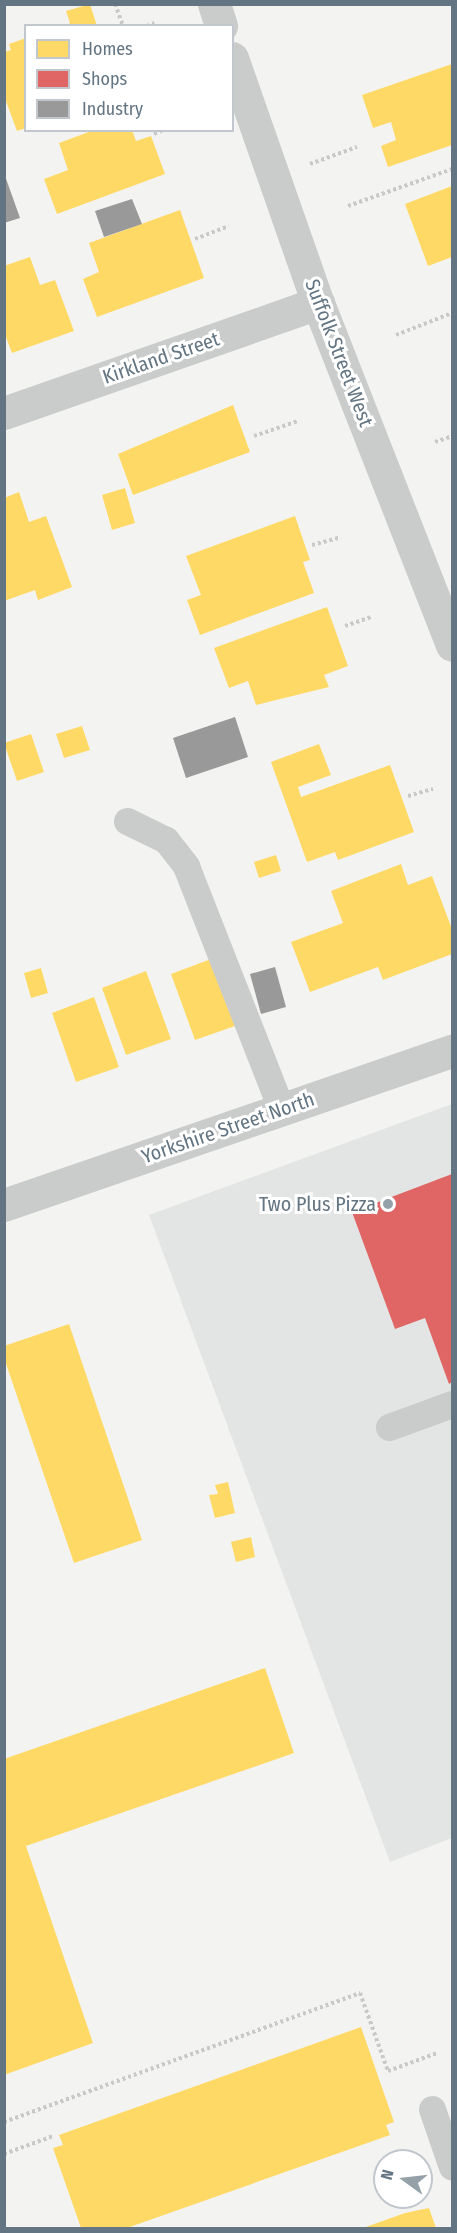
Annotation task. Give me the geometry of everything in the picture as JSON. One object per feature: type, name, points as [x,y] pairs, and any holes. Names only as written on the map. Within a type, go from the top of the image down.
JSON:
[{"type":"street","points":[[214,4],[220,24]]},
{"type":"street","name":"Suffolk Street West","points":[[234,64],[318,303],[453,645]]},
{"type":"street","name":"Kirkland Street","points":[[4,413],[318,303]]},
{"type":"street","name":"Yorkshire Street North","points":[[4,1205],[453,1051]]},
{"type":"lane","points":[[127,821],[166,840],[186,866],[281,1109]]},
{"type":"lane","points":[[388,1427],[453,1404]]},
{"type":"lane","points":[[432,2109],[453,2167]]},
{"type":"path","points":[[116,4],[122,24]]},
{"type":"path","points":[[154,134],[158,132]]},
{"type":"path","points":[[274,176],[357,147]]},
{"type":"path","points":[[348,206],[453,168]]},
{"type":"path","points":[[195,239],[229,226]]},
{"type":"path","points":[[396,335],[453,313]]},
{"type":"path","points":[[254,436],[298,422]]},
{"type":"path","points":[[435,442],[453,436]]},
{"type":"path","points":[[312,545],[341,537]]},
{"type":"path","points":[[345,626],[371,617]]},
{"type":"path","points":[[408,796],[433,789]]},
{"type":"path","points":[[4,2122],[360,1993],[388,2071],[437,2053]]},
{"type":"path","points":[[4,2154],[52,2136]]},
{"type":"shaded area","points":[[452,1104],[452,1838],[390,1862],[149,1215]]},
{"type":"building: Homes","points":[[90,4],[96,24],[68,24],[70,23],[66,11]]},
{"type":"building: Homes","points":[[24,39],[24,129],[17,131],[4,96],[4,52],[11,50],[9,44]]},
{"type":"building: Homes","points":[[452,64],[452,145],[388,167],[381,146],[396,140],[391,122],[373,128],[362,95]]},
{"type":"building: Homes","points":[[89,132],[133,132],[136,141],[151,136],[165,174],[57,214],[44,179],[68,170],[59,143]]},
{"type":"building: Homes","points":[[452,186],[452,257],[428,266],[405,204]]},
{"type":"building: Homes","points":[[180,210],[204,278],[97,317],[83,279],[99,272],[89,243]]},
{"type":"building: Homes","points":[[30,257],[40,285],[55,280],[74,331],[12,353],[4,332],[4,266]]},
{"type":"building: Homes","points":[[233,405],[250,452],[133,495],[118,454]]},
{"type":"building: Homes","points":[[125,488],[135,523],[112,530],[102,495]]},
{"type":"building: Homes","points":[[19,492],[29,522],[46,516],[72,587],[38,600],[35,590],[4,601],[4,498]]},
{"type":"building: Homes","points":[[295,516],[310,560],[303,562],[314,593],[200,635],[187,600],[201,595],[186,556]]},
{"type":"building: Homes","points":[[327,607],[348,666],[324,675],[329,687],[256,705],[248,681],[229,688],[214,648]]},
{"type":"building: Homes","points":[[82,726],[90,750],[64,758],[56,734]]},
{"type":"building: Homes","points":[[31,734],[44,772],[17,781],[4,743]]},
{"type":"building: Homes","points":[[319,744],[331,775],[298,787],[301,797],[390,765],[414,832],[338,860],[335,852],[307,862],[271,762]]},
{"type":"building: Homes","points":[[276,855],[281,871],[259,878],[254,862]]},
{"type":"building: Homes","points":[[401,864],[408,885],[432,876],[452,929],[452,954],[383,980],[378,967],[310,992],[291,942],[343,923],[331,891]]},
{"type":"building: Homes","points":[[211,959],[235,1026],[195,1040],[171,974]]},
{"type":"building: Homes","points":[[41,968],[48,993],[31,998],[24,973]]},
{"type":"building: Homes","points":[[146,971],[171,1039],[126,1055],[102,988]]},
{"type":"building: Homes","points":[[94,997],[119,1067],[76,1082],[52,1013]]},
{"type":"building: Homes","points":[[69,1324],[142,1540],[74,1563],[4,1358],[4,1346]]},
{"type":"building: Homes","points":[[228,1482],[235,1513],[215,1518],[209,1495],[218,1494],[215,1485]]},
{"type":"building: Homes","points":[[251,1537],[255,1557],[236,1562],[231,1542]]},
{"type":"building: Homes","points":[[265,1668],[294,1753],[26,1846],[93,2043],[4,2075],[4,1759]]},
{"type":"building: Homes","points":[[361,2027],[394,2122],[386,2125],[390,2135],[127,2228],[81,2228],[53,2148],[63,2145],[59,2135]]},
{"type":"building: Homes","points":[[429,2209],[436,2228],[363,2228],[405,2213]]},
{"type":"building: Shops","points":[[452,1174],[452,1382],[449,1384],[425,1318],[395,1329],[352,1212]]},
{"type":"building: Industry","points":[[4,173],[20,218],[4,223]]},
{"type":"building: Industry","points":[[132,199],[142,224],[104,237],[95,211]]},
{"type":"building: Industry","points":[[235,717],[248,757],[186,778],[173,738]]},
{"type":"building: Industry","points":[[275,967],[286,1007],[261,1014],[250,974]]},
{"type":"place","name":"Two Plus Pizza","points":[[388,1204]]}]
